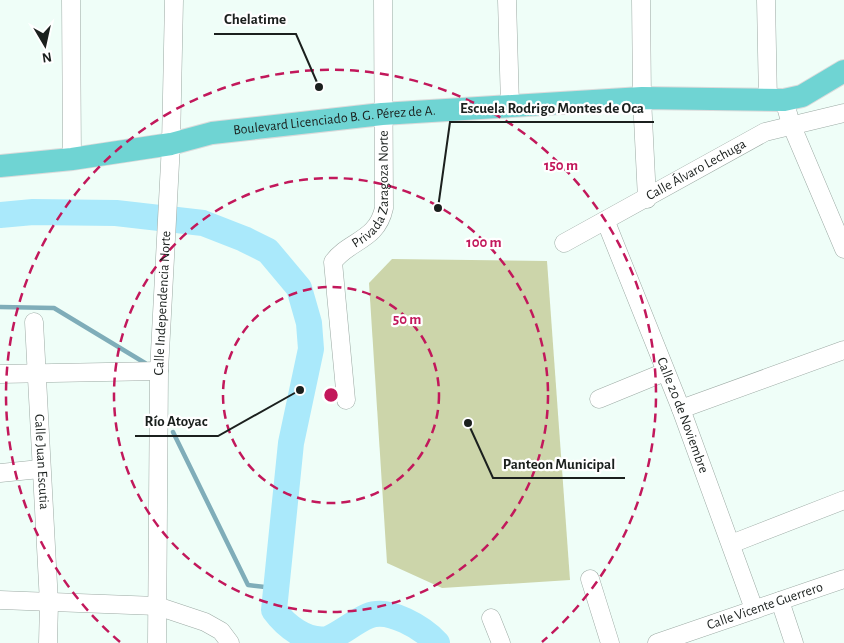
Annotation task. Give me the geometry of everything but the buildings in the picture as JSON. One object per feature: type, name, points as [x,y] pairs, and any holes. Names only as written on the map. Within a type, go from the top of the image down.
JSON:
[{"type":"main road","name":"Boulevard Licenciado B. G. Pérez de A.","points":[[0,166],[72,159],[171,144],[212,133],[382,114],[642,98],[776,100],[802,96],[844,71]]},
{"type":"street","points":[[71,0],[72,159]]},
{"type":"street","name":"Calle Independencia Norte","points":[[157,643],[159,372],[169,194],[174,0]]},
{"type":"street","points":[[382,114],[383,0]]},
{"type":"street","points":[[507,0],[510,105]]},
{"type":"street","points":[[641,0],[642,98],[647,199]]},
{"type":"street","points":[[766,0],[776,100],[791,124],[844,249]]},
{"type":"street","name":"Calle Álvaro Lechuga","points":[[564,243],[606,222],[765,132],[791,124],[821,120],[844,113]]},
{"type":"street","name":"Privada Zaragoza Norte","points":[[346,400],[333,262],[338,255],[373,231],[382,219],[384,208],[382,114]]},
{"type":"street","name":"Calle 20 de Noviembre","points":[[606,222],[681,409],[754,609]]},
{"type":"street","name":"Calle Juan Escutia","points":[[34,322],[48,602],[48,643]]},
{"type":"street","points":[[681,409],[844,350]]},
{"type":"street","points":[[0,374],[159,372]]},
{"type":"street","points":[[599,399],[665,372]]},
{"type":"street","points":[[0,473],[40,469]]},
{"type":"street","points":[[731,544],[844,500]]},
{"type":"street","points":[[590,579],[610,643]]},
{"type":"street","name":"Calle Vicente Guerrero","points":[[657,643],[844,580]]},
{"type":"street","points":[[0,600],[157,606],[205,622],[221,631],[230,643]]},
{"type":"street","points":[[780,601],[794,643]]},
{"type":"street","points":[[491,618],[501,643]]},
{"type":"green space","points":[[392,259],[547,261],[570,580],[442,588],[387,563],[369,283]]},
{"type":"waterway","points":[[0,215],[33,212],[116,213],[203,223],[244,239],[268,251],[299,288],[309,323],[311,349],[291,443],[274,610],[297,632],[320,640],[328,639],[368,616],[386,614],[415,625],[437,643]]},
{"type":"waterway","points":[[0,307],[54,308],[145,363]]},
{"type":"waterway","points":[[173,432],[248,585],[274,588]]},
{"type":"place","name":"Chelatime","points":[[319,87]]},
{"type":"place","name":"Escuela Rodrigo Montes de Oca","points":[[438,208]]},
{"type":"place","name":"Río Atoyac","points":[[300,390]]},
{"type":"place","name":"Panteon Municipal","points":[[468,423]]}]
